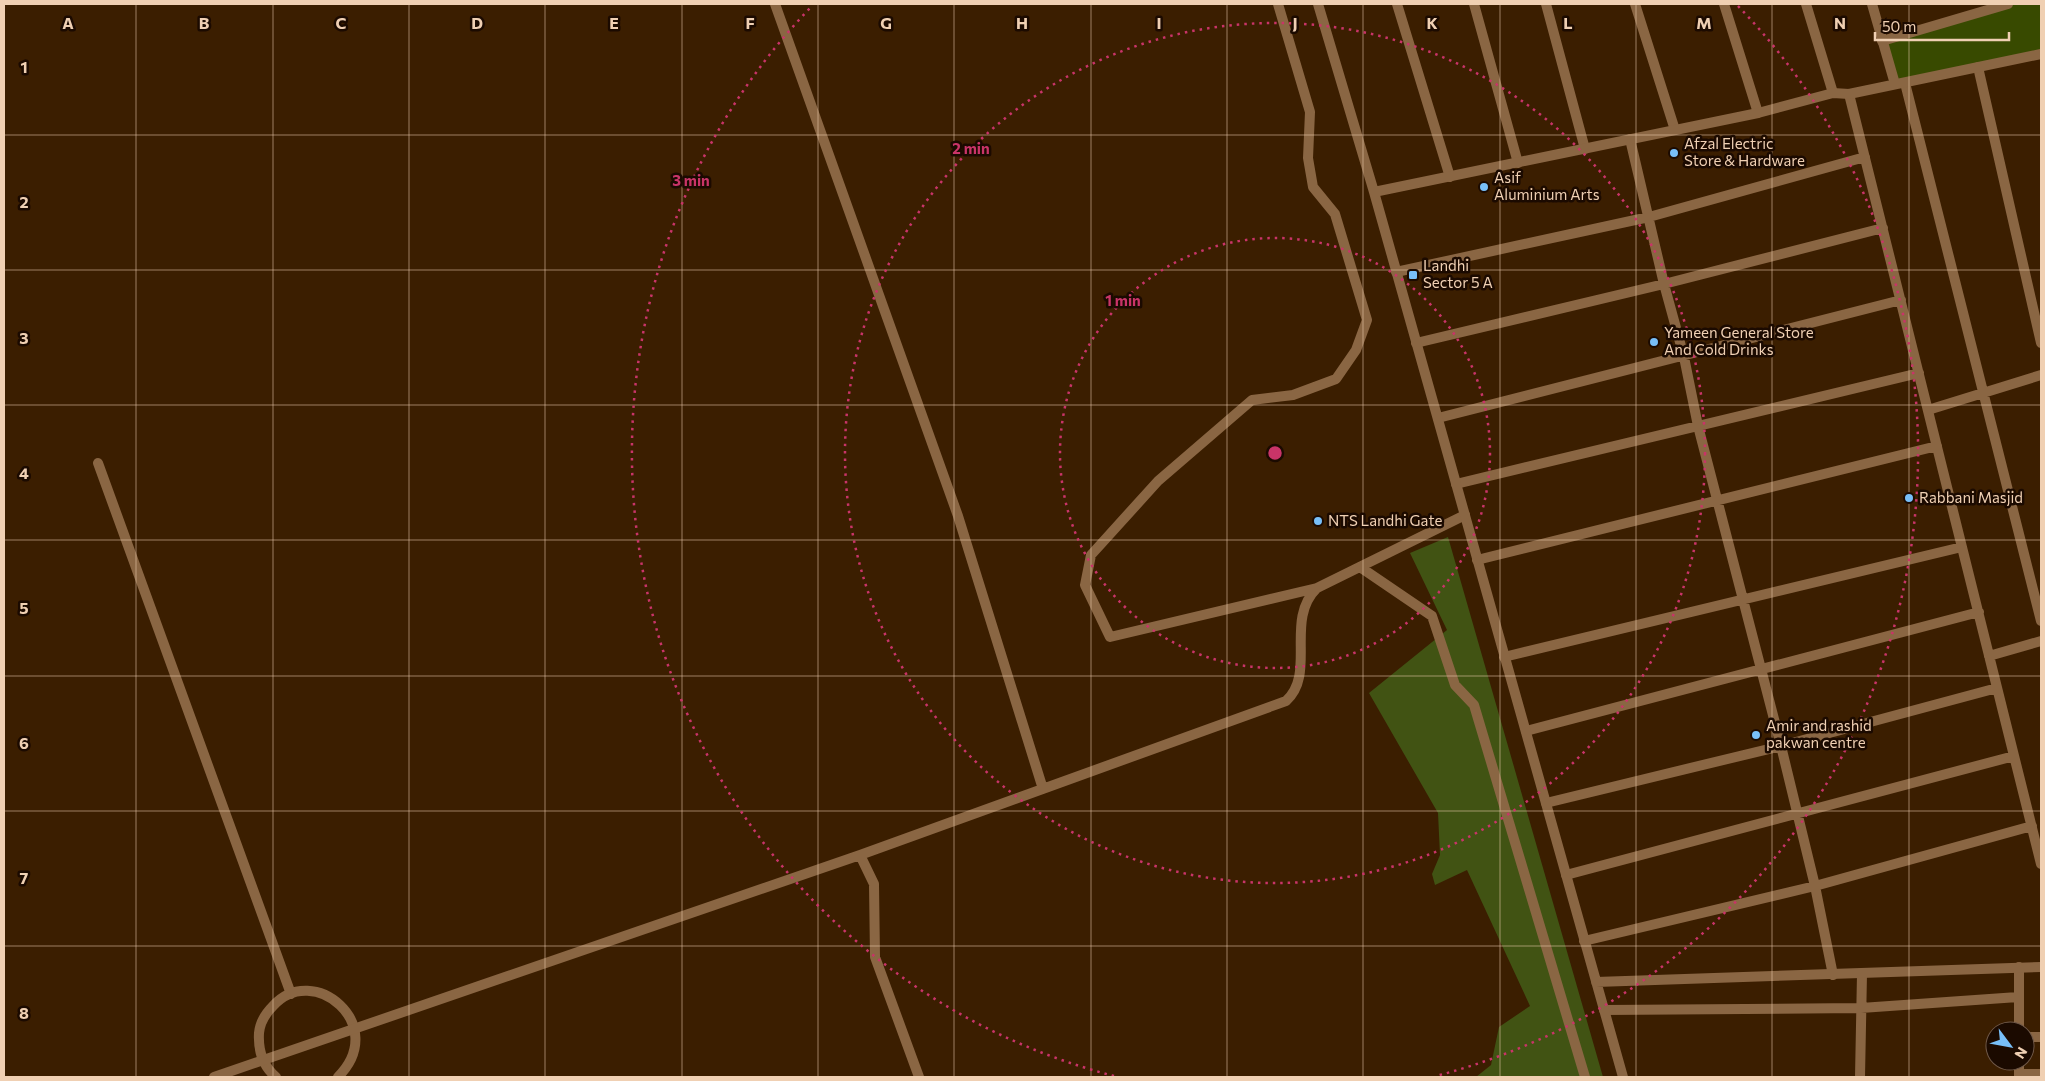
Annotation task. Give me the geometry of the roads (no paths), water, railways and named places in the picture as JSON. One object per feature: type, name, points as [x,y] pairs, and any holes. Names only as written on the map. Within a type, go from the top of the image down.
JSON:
[{"type":"street","points":[[775,4],[958,516],[1044,789]]},
{"type":"street","points":[[1278,4],[1310,112],[1308,158],[1313,187],[1335,214],[1367,320],[1356,350],[1336,379],[1293,396],[1252,400],[1158,481],[1091,555],[1085,585],[1110,637],[1317,588],[1465,515]]},
{"type":"street","points":[[1318,4],[1374,192],[1623,1077]]},
{"type":"street","points":[[1397,4],[1450,177]]},
{"type":"street","points":[[1474,4],[1518,162]]},
{"type":"street","points":[[1546,4],[1585,149]]},
{"type":"street","points":[[1635,4],[1675,130]]},
{"type":"street","points":[[1724,4],[1758,113]]},
{"type":"street","points":[[1806,4],[1834,93]]},
{"type":"street","points":[[1872,4],[1882,41],[1900,83],[1983,393],[2041,621]]},
{"type":"street","points":[[1882,41],[2008,4]]},
{"type":"street","points":[[1374,192],[1758,113],[1834,93],[1849,94],[2041,54]]},
{"type":"street","points":[[1978,67],[2041,343]]},
{"type":"street","points":[[1849,94],[2041,864]]},
{"type":"street","points":[[1630,139],[1664,284],[1684,357],[1698,426],[1781,746],[1815,886],[1833,976]]},
{"type":"street","points":[[1396,272],[1649,216],[1865,157]]},
{"type":"street","points":[[1416,343],[1664,284],[1883,228]]},
{"type":"street","points":[[1438,418],[1684,357],[1900,300]]},
{"type":"street","points":[[1456,484],[1919,373]]},
{"type":"street","points":[[1928,410],[2041,375]]},
{"type":"street","points":[[1477,560],[1937,446]]},
{"type":"street","points":[[98,463],[290,994]]},
{"type":"street","points":[[1504,657],[1962,547]]},
{"type":"street","points":[[1360,567],[1432,616],[1455,685],[1474,705],[1585,1077]]},
{"type":"street","points":[[214,1077],[860,855],[1286,700],[1298,687],[1302,612],[1310,595],[1317,588]]},
{"type":"street","points":[[1526,731],[1979,612]]},
{"type":"street","points":[[1989,656],[2041,641]]},
{"type":"street","points":[[1546,804],[1781,746],[1997,688]]},
{"type":"street","points":[[1566,875],[1796,812],[2014,756]]},
{"type":"street","points":[[1584,941],[1815,886],[2032,826]]},
{"type":"street","points":[[860,855],[874,884],[875,957],[919,1077]]},
{"type":"street","points":[[1596,982],[1833,976],[2041,966]]},
{"type":"street","points":[[2019,968],[2019,1021]]},
{"type":"street","points":[[1860,1077],[1862,974]]},
{"type":"street","points":[[276,1077],[263,1060],[258,1045],[266,1014],[276,1002],[290,994],[310,991],[330,996],[346,1010],[354,1028],[356,1042],[353,1056],[346,1069],[338,1077]]},
{"type":"street","points":[[1604,1010],[1861,1008],[2018,997]]},
{"type":"street","points":[[2019,1076],[2041,1074]]},
{"type":"place","name":"Afzal Electric Store & Hardware","points":[[1674,153]]},
{"type":"place","name":"Asif Aluminium Arts","points":[[1484,187]]},
{"type":"place","name":"Landhi Sector 5 A","points":[[1413,275]]},
{"type":"place","name":"Yameen General Store And Cold Drinks","points":[[1654,342]]},
{"type":"place","name":"Rabbani Masjid","points":[[1909,498]]},
{"type":"place","name":"NTS Landhi Gate","points":[[1318,521]]},
{"type":"place","name":"Amir and rashid pakwan centre","points":[[1756,735]]}]
